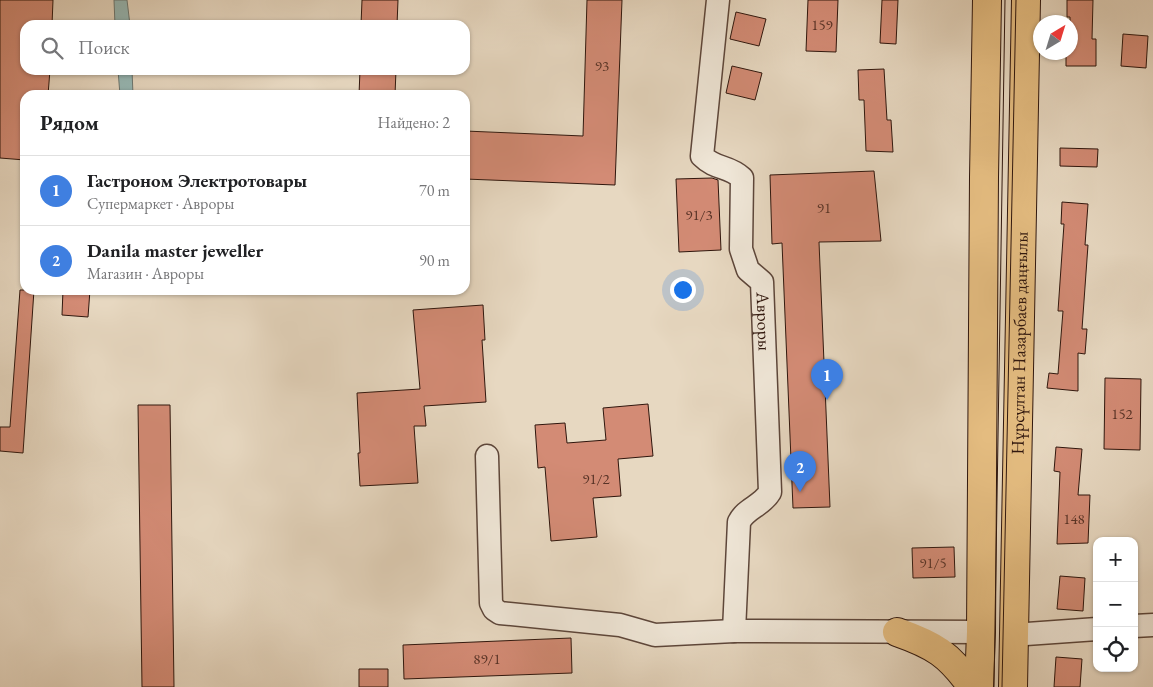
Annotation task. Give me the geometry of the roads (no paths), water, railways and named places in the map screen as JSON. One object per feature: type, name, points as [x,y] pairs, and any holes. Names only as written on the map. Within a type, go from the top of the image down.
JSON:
[{"type":"main road","name":"Нұрсұлтан Назарбаев даңғылы","points":[[979,687],[987,0]]},
{"type":"main road","name":"Нұрсұлтан Назарбаев даңғылы","points":[[1012,687],[1026,0]]},
{"type":"main road","points":[[897,632],[924,642],[945,655],[972,687]]},
{"type":"main road","points":[[981,632],[1013,635]]},
{"type":"street","name":"Авроры","points":[[718,0],[702,156],[710,164],[732,170],[742,178],[741,250],[748,270],[762,282],[770,492],[765,500],[745,512],[739,522],[734,631]]},
{"type":"street","points":[[487,456],[490,603],[500,614],[620,625],[655,635],[734,631],[981,632]]},
{"type":"street","points":[[1138,626],[1153,625]]},
{"type":"street","points":[[1013,635],[1093,629]]},
{"type":"water","points":[[114,0],[127,0],[129,20],[115,20]]},
{"type":"water","points":[[118,75],[132,75],[133,90],[120,90]]},
{"type":"tram line","points":[[994,687],[1005,0]]},
{"type":"tram line","points":[[1002,687],[1016,0]]},
{"type":"place","name":"Гастроном Электротовары","points":[[827,400]]},
{"type":"place","name":"Danila master jeweller","points":[[800,492]]}]
